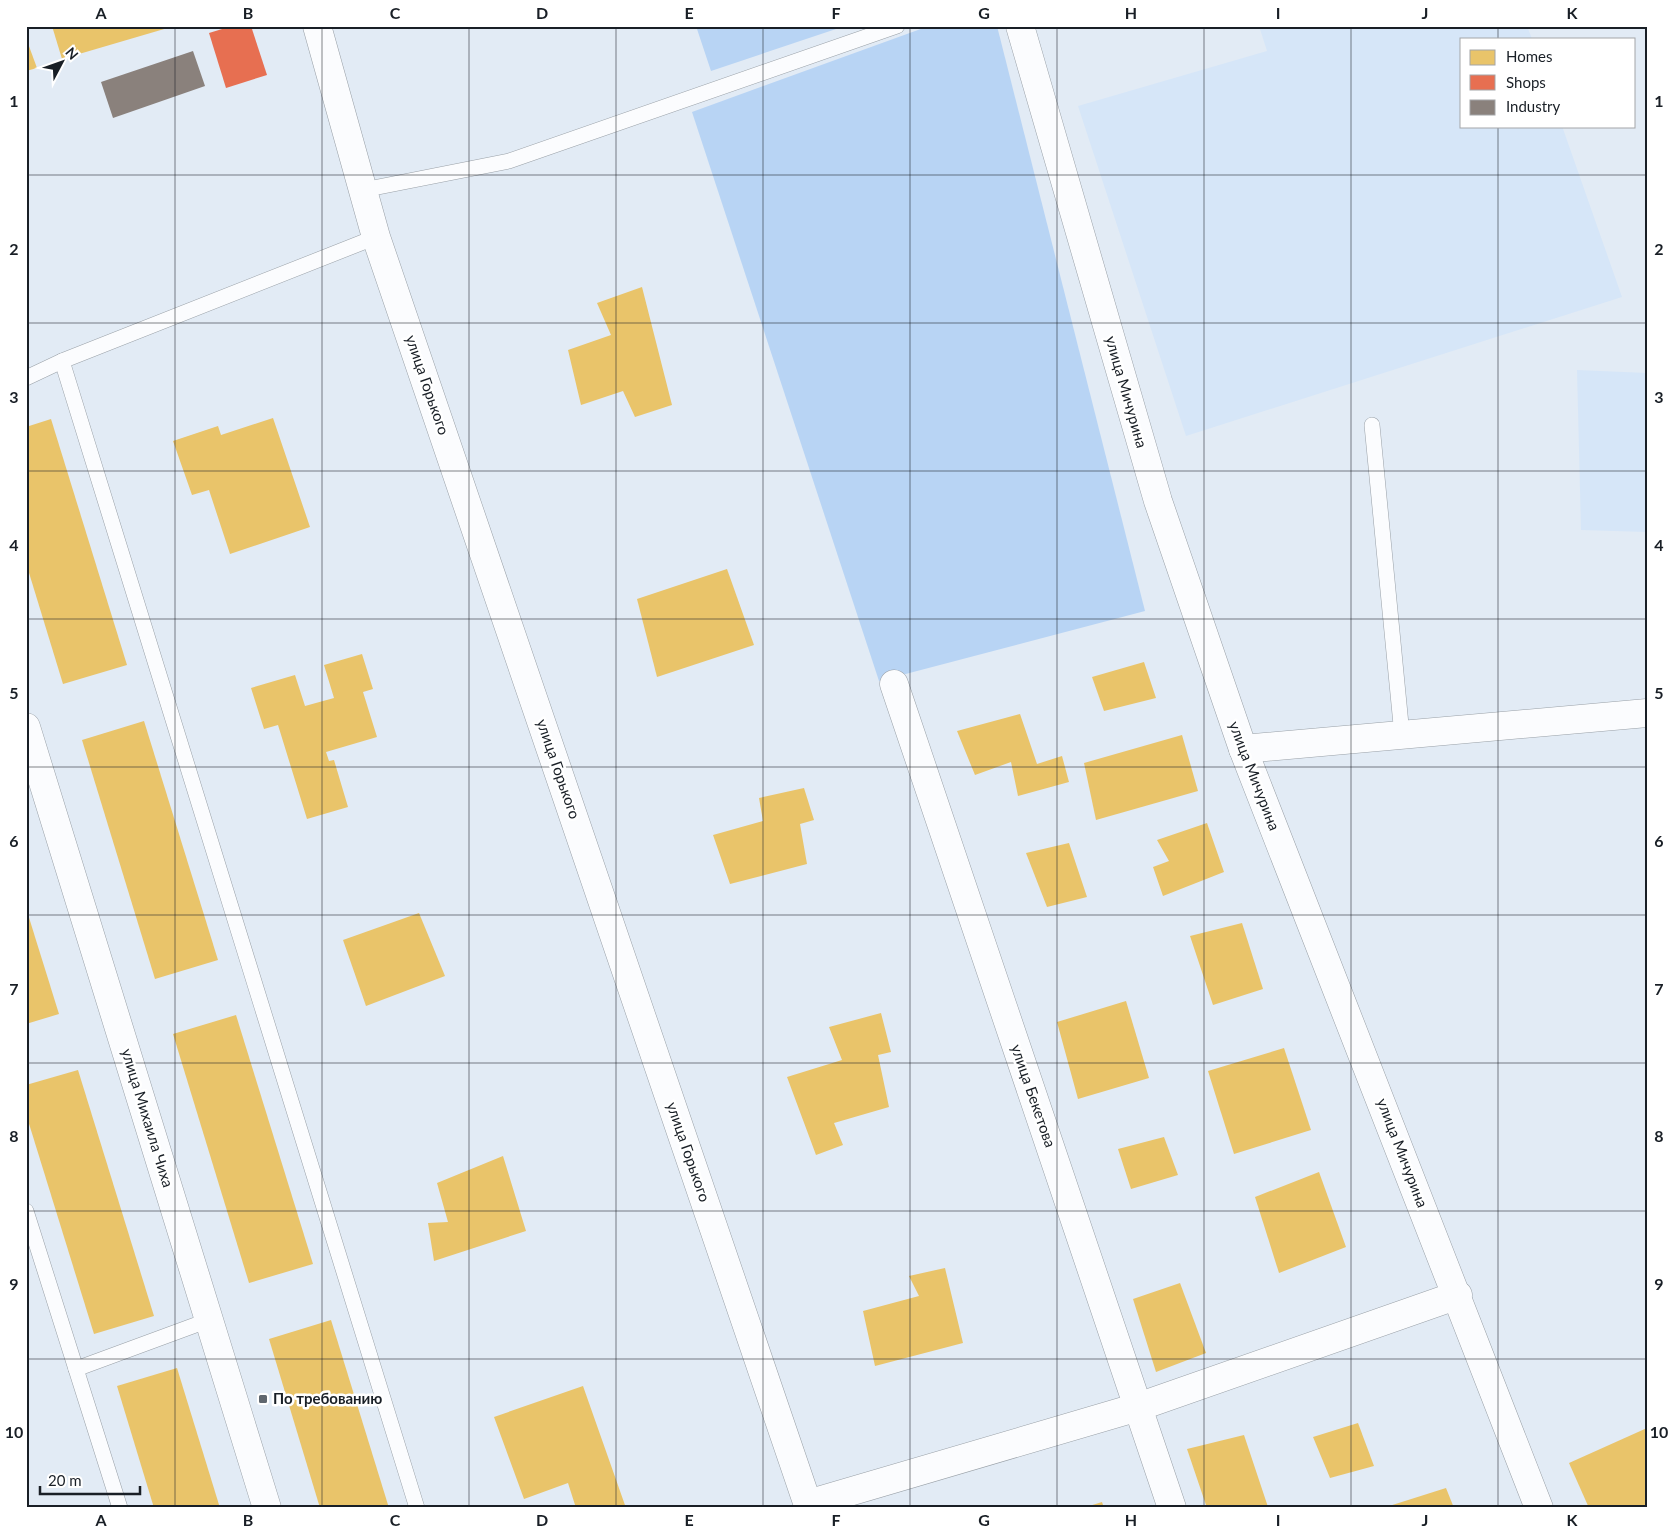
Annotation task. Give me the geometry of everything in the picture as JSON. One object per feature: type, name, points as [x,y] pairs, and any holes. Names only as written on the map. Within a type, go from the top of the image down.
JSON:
[{"type":"street","name":"улица Горького","points":[[317,26],[376,236],[809,1506]]},
{"type":"street","name":"улица Мичурина","points":[[1020,26],[1158,501],[1243,749],[1458,1295],[1539,1508]]},
{"type":"street","name":"улица Бекетова","points":[[894,684],[1172,1508]]},
{"type":"street","points":[[1243,749],[1647,713]]},
{"type":"street","name":"улица Михаила Чиха","points":[[26,727],[267,1508]]},
{"type":"street","points":[[809,1506],[1138,1407],[1458,1295]]},
{"type":"lane","points":[[363,190],[510,161],[897,26]]},
{"type":"lane","points":[[26,378],[62,361],[376,236]]},
{"type":"lane","points":[[62,361],[417,1508]]},
{"type":"lane","points":[[1372,425],[1402,735]]},
{"type":"lane","points":[[26,1211],[120,1508]]},
{"type":"lane","points":[[76,1368],[209,1320]]},
{"type":"shaded area","points":[[696,26],[845,26],[711,71]]},
{"type":"shaded area","points":[[929,26],[997,26],[1145,611],[879,681],[692,112]]},
{"type":"shaded area","points":[[1259,26],[1527,26],[1532,38],[1460,38],[1460,128],[1563,128],[1622,297],[1186,436],[1078,106],[1267,51]]},
{"type":"shaded area","points":[[1577,370],[1647,373],[1647,532],[1581,530]]},
{"type":"building: Homes","points":[[52,26],[170,26],[171,27],[62,59]]},
{"type":"building: Homes","points":[[26,38],[37,68],[26,71]]},
{"type":"building: Homes","points":[[642,287],[672,405],[635,417],[623,391],[581,405],[568,350],[611,335],[597,303]]},
{"type":"building: Homes","points":[[273,418],[310,527],[230,554],[209,490],[192,495],[173,441],[218,426],[221,435]]},
{"type":"building: Homes","points":[[51,419],[127,665],[63,684],[26,563],[26,427]]},
{"type":"building: Homes","points":[[727,569],[754,645],[657,677],[637,599]]},
{"type":"building: Homes","points":[[362,654],[373,689],[363,692],[377,737],[326,752],[329,761],[334,760],[348,807],[307,819],[278,725],[264,729],[251,688],[295,675],[305,706],[334,698],[324,665]]},
{"type":"building: Homes","points":[[1144,662],[1156,698],[1104,711],[1092,677]]},
{"type":"building: Homes","points":[[1020,714],[1037,764],[1062,756],[1069,782],[1018,796],[1011,762],[975,775],[957,731]]},
{"type":"building: Homes","points":[[144,721],[218,960],[155,979],[82,740]]},
{"type":"building: Homes","points":[[1182,735],[1198,791],[1096,820],[1084,763]]},
{"type":"building: Homes","points":[[804,788],[814,820],[800,824],[807,864],[730,884],[713,835],[763,821],[759,798]]},
{"type":"building: Homes","points":[[1207,823],[1224,872],[1163,896],[1153,867],[1169,861],[1157,840]]},
{"type":"building: Homes","points":[[1069,843],[1087,897],[1047,907],[1026,853]]},
{"type":"building: Homes","points":[[26,908],[59,1014],[26,1024]]},
{"type":"building: Homes","points":[[419,913],[445,976],[366,1006],[343,940]]},
{"type":"building: Homes","points":[[1242,923],[1263,989],[1213,1005],[1190,936]]},
{"type":"building: Homes","points":[[1126,1001],[1149,1078],[1078,1099],[1057,1022]]},
{"type":"building: Homes","points":[[881,1013],[891,1052],[878,1055],[889,1107],[834,1123],[843,1145],[816,1155],[787,1077],[842,1060],[829,1027]]},
{"type":"building: Homes","points":[[236,1015],[313,1264],[249,1283],[173,1034]]},
{"type":"building: Homes","points":[[1284,1048],[1311,1130],[1234,1154],[1208,1071]]},
{"type":"building: Homes","points":[[78,1070],[154,1316],[94,1334],[26,1114],[26,1085]]},
{"type":"building: Homes","points":[[1164,1137],[1178,1175],[1131,1189],[1118,1149]]},
{"type":"building: Homes","points":[[503,1156],[526,1231],[434,1261],[428,1223],[448,1222],[437,1183]]},
{"type":"building: Homes","points":[[1319,1172],[1346,1247],[1279,1273],[1255,1197]]},
{"type":"building: Homes","points":[[945,1268],[963,1343],[875,1366],[863,1311],[919,1296],[909,1276]]},
{"type":"building: Homes","points":[[1180,1283],[1206,1353],[1156,1372],[1133,1299]]},
{"type":"building: Homes","points":[[331,1320],[389,1508],[320,1508],[269,1339]]},
{"type":"building: Homes","points":[[177,1368],[220,1508],[154,1508],[117,1386]]},
{"type":"building: Homes","points":[[583,1386],[626,1508],[576,1508],[568,1483],[524,1499],[494,1417]]},
{"type":"building: Homes","points":[[1358,1423],[1374,1466],[1330,1478],[1313,1437]]},
{"type":"building: Homes","points":[[1647,1428],[1647,1508],[1589,1508],[1569,1463]]},
{"type":"building: Homes","points":[[1244,1435],[1268,1507],[1207,1508],[1187,1449]]},
{"type":"building: Homes","points":[[1446,1488],[1454,1508],[1386,1508],[1386,1507]]},
{"type":"building: Homes","points":[[1102,1502],[1104,1508],[1086,1508],[1086,1507]]},
{"type":"building: Shops","points":[[232,26],[251,26],[267,75],[226,88],[209,33]]},
{"type":"building: Industry","points":[[193,51],[205,86],[113,118],[101,82]]},
{"type":"place","name":"По требованию","points":[[263,1399]]}]
